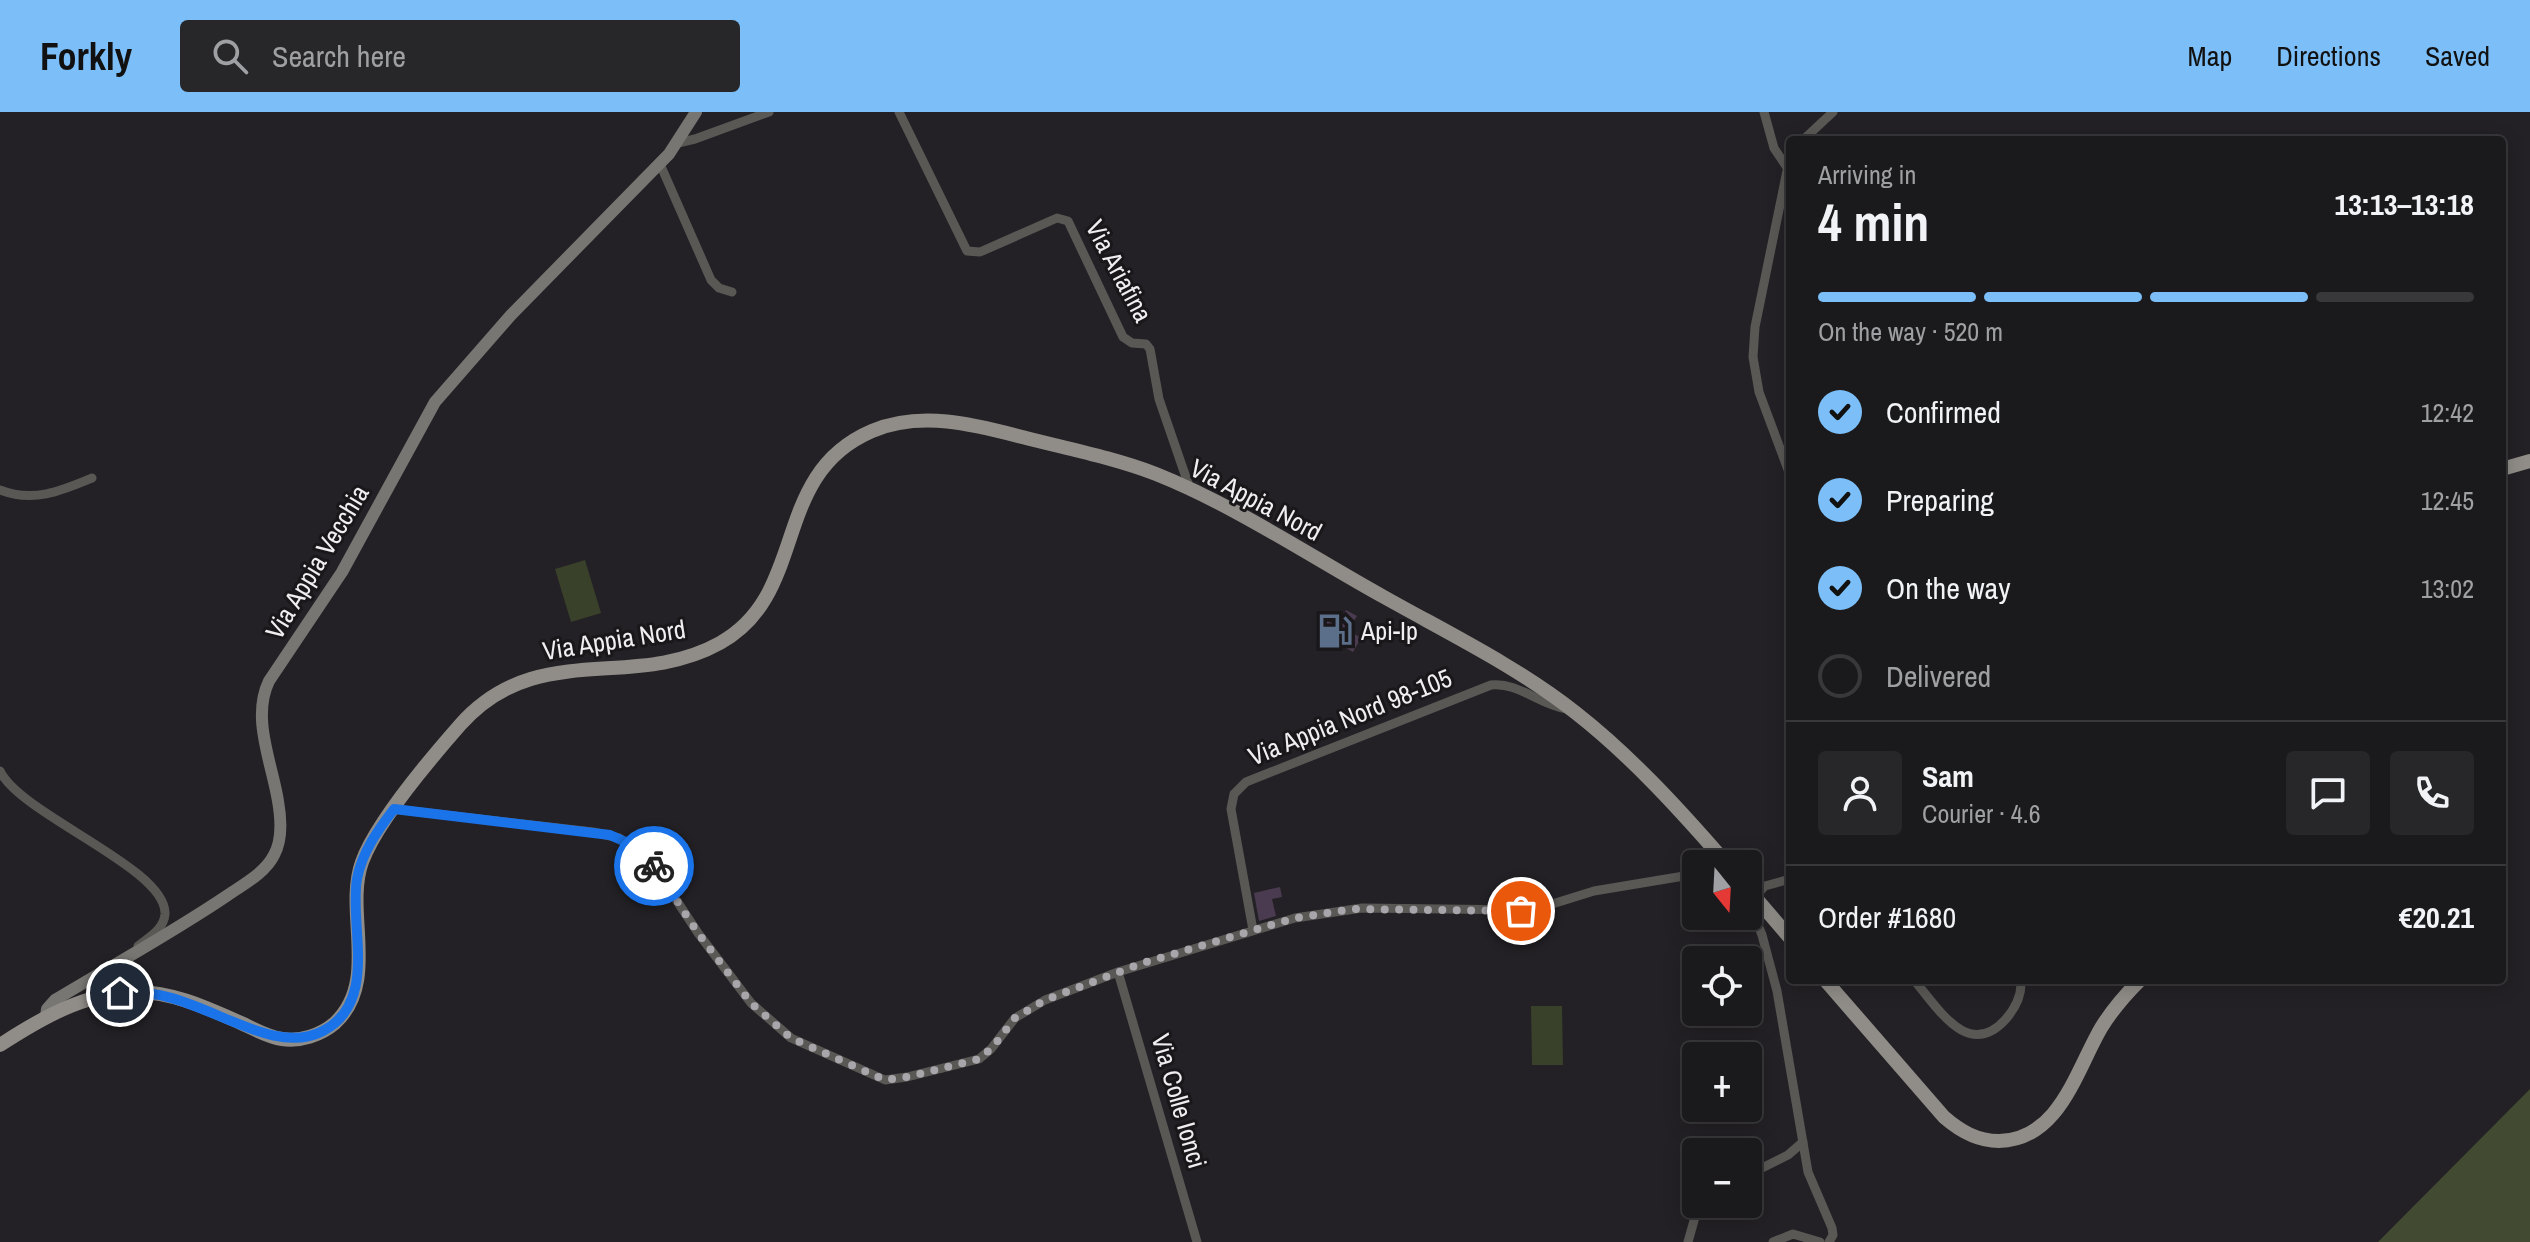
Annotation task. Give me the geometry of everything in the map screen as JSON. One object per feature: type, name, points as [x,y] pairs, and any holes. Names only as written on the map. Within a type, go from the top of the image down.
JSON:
[{"type":"main road","name":"Via Appia Vecchia","points":[[46,1016],[47,1009],[55,1000],[122,962],[237,888],[273,857],[278,844],[280,820],[262,718],[269,681],[342,572],[435,402],[498,329],[660,164],[678,143],[696,112]]},
{"type":"main road","name":"Via Appia Nord","points":[[0,1045],[46,1016],[92,999],[143,992],[181,999],[279,1039],[302,1039],[328,1029],[344,1011],[356,983],[359,952],[355,894],[368,847],[394,809],[465,720],[488,698],[507,686],[563,671],[670,661],[706,650],[736,632],[755,614],[771,589],[800,504],[815,476],[841,450],[871,431],[917,421],[970,425],[1121,463],[1190,489],[1457,638],[1571,709],[1619,751],[1714,849]]},
{"type":"main road","points":[[2506,468],[2530,461]]},
{"type":"main road","points":[[1762,905],[1786,933]]},
{"type":"main road","points":[[1828,984],[1944,1117],[1967,1134],[1994,1141],[2024,1136],[2051,1117],[2108,1018],[2137,984]]},
{"type":"street","points":[[678,143],[769,112]]},
{"type":"street","name":"Via Ariafina","points":[[899,112],[967,251],[980,252],[1057,218],[1068,221],[1123,337],[1132,343],[1146,344],[1150,349],[1159,399],[1190,489]]},
{"type":"street","points":[[1764,112],[1774,148],[1786,159]]},
{"type":"street","points":[[1807,136],[1833,112]]},
{"type":"street","points":[[660,164],[711,280],[719,288],[732,292]]},
{"type":"street","points":[[1786,171],[1755,327],[1753,362],[1759,392],[1786,464]]},
{"type":"street","points":[[0,490],[21,496],[39,496],[92,478]]},
{"type":"street","name":"Via Appia Nord 98-105","points":[[1253,930],[1231,813],[1234,794],[1246,782],[1487,686],[1512,687],[1549,705],[1571,709]]},
{"type":"street","points":[[0,771],[16,794],[136,873],[160,899],[165,912],[161,926],[122,962]]},
{"type":"street","points":[[394,809],[598,833],[632,844],[651,861],[713,954],[764,1017],[800,1043],[880,1079],[898,1079],[979,1059],[1012,1021],[1024,1012],[1118,972],[1310,914],[1345,909],[1533,910],[1594,891],[1682,875]]},
{"type":"street","points":[[1762,887],[1786,880]]},
{"type":"street","points":[[1760,930],[1777,991],[1809,1177],[1832,1228],[1829,1242]]},
{"type":"street","name":"Via Colle Ionci","points":[[1118,972],[1197,1242]]},
{"type":"street","points":[[1918,984],[1952,1022],[1966,1034],[1975,1037],[1990,1032],[2005,1020],[2018,999],[2020,984]]},
{"type":"street","points":[[1762,1168],[1788,1155],[1803,1142]]},
{"type":"street","points":[[1688,1242],[1695,1218]]},
{"type":"street","points":[[1773,1242],[1793,1234],[1820,1242]]},
{"type":"green space","points":[[585,560],[601,613],[571,622],[555,569]]},
{"type":"green space","points":[[1531,1006],[1562,1006],[1563,1065],[1532,1065]]},
{"type":"green space","points":[[2530,1089],[2530,1242],[2378,1242]]},
{"type":"building","name":"Api-Ip","points":[[1346,610],[1357,616],[1348,630],[1361,638],[1353,652],[1319,632],[1326,620],[1336,626]]},
{"type":"building","points":[[1280,887],[1282,897],[1272,899],[1276,916],[1259,921],[1254,893]]},
{"type":"way so far","points":[[654,866],[713,954],[764,1017],[800,1043],[869,1075],[888,1080],[979,1059],[995,1045],[1015,1018],[1045,1000],[1143,963],[1316,912],[1379,908],[1521,911]]},
{"type":"place","name":"Api-Ip","points":[[1335,631]]},
{"type":"route","points":[[120,993],[143,992],[181,999],[283,1040],[306,1038],[328,1029],[344,1011],[356,983],[359,952],[355,894],[359,872],[368,847],[394,809],[610,835],[637,847],[654,866]]}]
